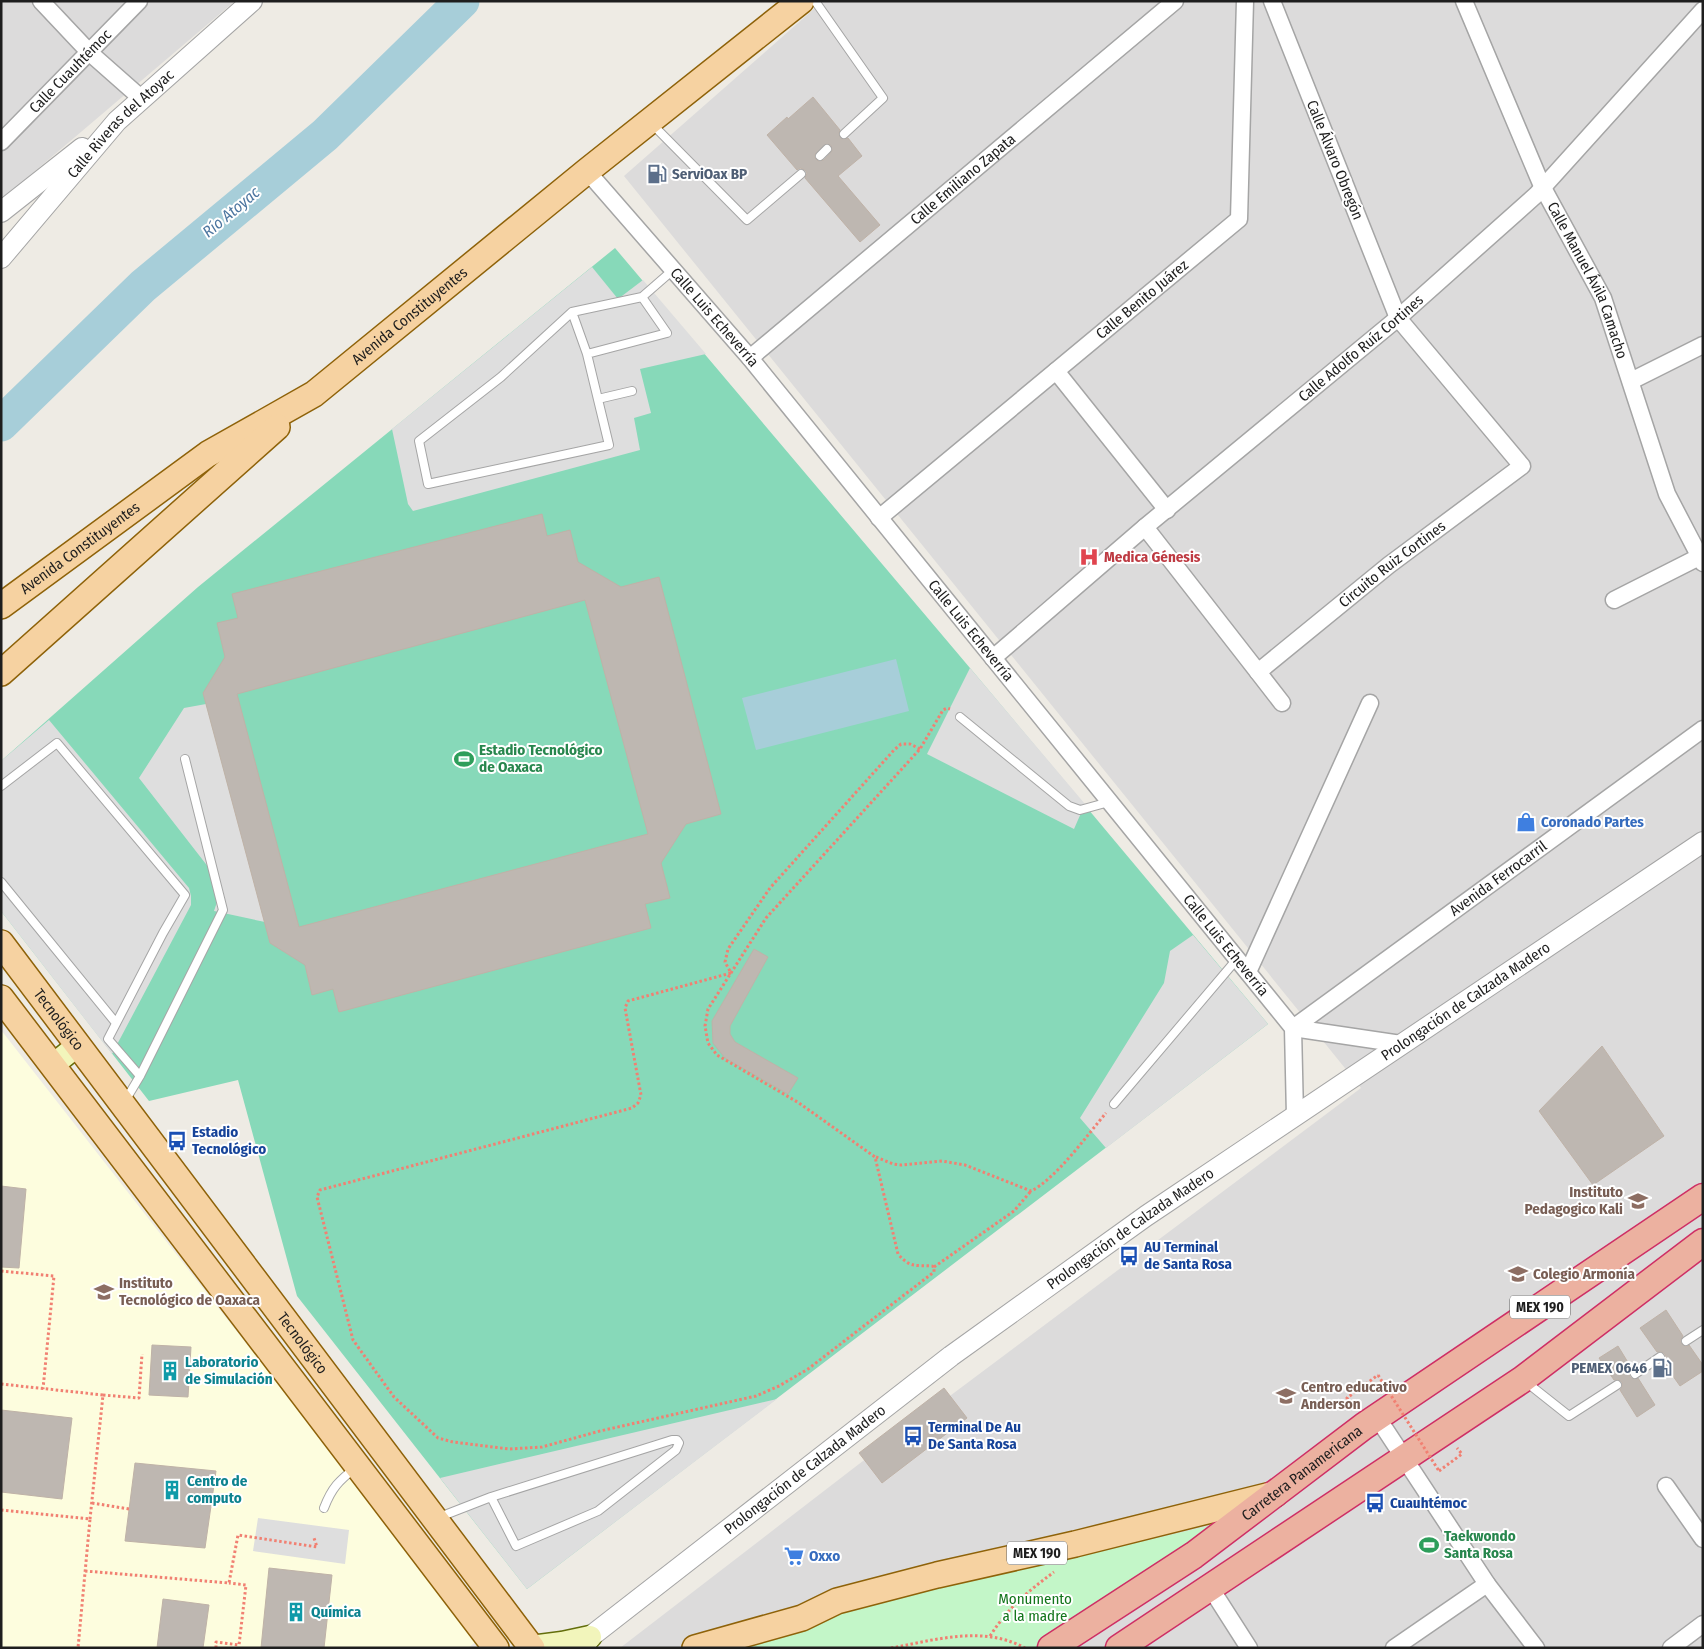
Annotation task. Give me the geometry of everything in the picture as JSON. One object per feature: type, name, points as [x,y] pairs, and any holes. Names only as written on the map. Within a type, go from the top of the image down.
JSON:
[{"type":"highway","name":"Carretera Panamericana","points":[[1051,1648],[1194,1555],[1377,1417],[1703,1197]]},
{"type":"highway","name":"MEX 190","points":[[1119,1648],[1523,1379],[1702,1245]]},
{"type":"main road","name":"Avenida Constituyentes","points":[[1,606],[208,454],[314,394],[587,171],[801,1]]},
{"type":"main road","points":[[1,673],[314,394]]},
{"type":"main road","name":"Tecnológico","points":[[1,943],[531,1647]]},
{"type":"main road","name":"Tecnológico","points":[[1,998],[496,1648]]},
{"type":"main road","points":[[53,1065],[78,1045]]},
{"type":"main road","points":[[307,1398],[330,1380]]},
{"type":"main road","name":"MEX 190","points":[[695,1648],[802,1618],[837,1601],[936,1575],[1075,1544],[1275,1494]]},
{"type":"main road","points":[[531,1647],[587,1642]]},
{"type":"street","points":[[40,1],[90,53],[141,98]]},
{"type":"street","name":"Calle Cuauhtémoc","points":[[1,142],[139,1]]},
{"type":"street","name":"Calle Riveras del Atoyac","points":[[1,258],[117,121],[252,1]]},
{"type":"street","name":"Calle Emiliano Zapata","points":[[750,358],[1175,1]]},
{"type":"street","name":"Calle Benito Juárez","points":[[879,518],[1239,218],[1245,1]]},
{"type":"street","name":"Calle Álvaro Obregón","points":[[1272,1],[1398,318]]},
{"type":"street","name":"Calle Manuel Ávila Camacho","points":[[1464,1],[1542,186],[1603,298],[1667,494],[1701,560]]},
{"type":"street","name":"Calle Adolfo Ruíz Cortines","points":[[993,658],[1145,527],[1398,318],[1536,195],[1542,186],[1703,10]]},
{"type":"street","points":[[1,212],[117,121]]},
{"type":"street","name":"Calle Luis Echeverría","points":[[587,171],[750,358],[1294,1028]]},
{"type":"street","name":"Circuito Ruiz Cortines","points":[[1258,672],[1389,564],[1522,466],[1398,318]]},
{"type":"street","points":[[1631,382],[1703,345]]},
{"type":"street","points":[[1056,371],[1167,510]]},
{"type":"street","points":[[1145,527],[1282,703]]},
{"type":"street","points":[[1614,600],[1701,560]]},
{"type":"street","points":[[1248,972],[1370,703]]},
{"type":"street","name":"Avenida Ferrocarril","points":[[1294,1028],[1703,729]]},
{"type":"street","name":"Prolongación de Calzada Madero","points":[[587,1642],[951,1356],[1146,1216],[1703,842]]},
{"type":"street","points":[[1295,1116],[1294,1028],[1401,1044]]},
{"type":"street","points":[[1377,1417],[1488,1584],[1536,1648]]},
{"type":"street","points":[[1666,1486],[1703,1539]]},
{"type":"street","points":[[1394,1648],[1488,1584]]},
{"type":"street","points":[[1210,1587],[1249,1648]]},
{"type":"street","points":[[1670,1648],[1703,1624]]},
{"type":"lane","points":[[815,1],[883,98],[844,134]]},
{"type":"lane","points":[[649,121],[747,220],[801,174]]},
{"type":"lane","points":[[820,156],[828,149]]},
{"type":"lane","points":[[572,312],[587,354],[609,445],[428,484],[419,441],[501,377],[572,312],[642,297],[673,270]]},
{"type":"lane","points":[[587,354],[667,333],[642,297]]},
{"type":"lane","points":[[598,400],[632,391]]},
{"type":"lane","points":[[960,717],[1069,806],[1080,810],[1109,802]]},
{"type":"lane","points":[[1,786],[57,742],[185,895],[108,1039],[140,1076]]},
{"type":"lane","points":[[123,1105],[140,1076],[223,910],[185,760]]},
{"type":"lane","points":[[1,882],[116,1023]]},
{"type":"lane","points":[[1114,1104],[1237,959]]},
{"type":"lane","points":[[1686,1340],[1703,1330]]},
{"type":"lane","points":[[1635,1374],[1660,1358]]},
{"type":"lane","points":[[1523,1379],[1569,1416],[1617,1385]]},
{"type":"lane","points":[[434,1519],[491,1497],[672,1440],[677,1440],[679,1443],[676,1450],[598,1511],[516,1546],[491,1497]]},
{"type":"lane","points":[[324,1508],[329,1494],[337,1483],[358,1465]]},
{"type":"path","points":[[960,717],[952,710],[947,708],[943,710],[920,748],[766,918],[708,1009],[705,1026],[708,1043],[717,1055],[799,1103],[875,1157],[901,1165],[942,1161],[964,1165],[1031,1191]]},
{"type":"path","points":[[731,973],[725,962],[728,949],[770,888],[894,750],[901,744],[910,744],[920,748]]},
{"type":"path","points":[[731,973],[628,1001],[625,1008],[641,1095],[638,1103],[632,1108],[320,1190],[317,1197],[353,1340],[394,1398],[438,1438],[453,1442],[509,1449],[542,1447],[600,1431],[756,1396],[779,1386],[808,1369],[832,1351],[934,1272],[934,1267]]},
{"type":"path","points":[[875,1157],[898,1254],[906,1263],[916,1266],[934,1267],[1014,1210],[1031,1191],[1038,1188],[1054,1174],[1114,1104]]},
{"type":"path","points":[[1,1271],[54,1276],[43,1389]]},
{"type":"path","points":[[1,1384],[139,1398],[142,1354]]},
{"type":"path","points":[[1347,1398],[1378,1375],[1439,1471],[1462,1454]]},
{"type":"path","points":[[78,1648],[102,1395]]},
{"type":"path","points":[[92,1503],[129,1509]]},
{"type":"path","points":[[1,1510],[90,1520]]},
{"type":"path","points":[[229,1583],[238,1534],[317,1547],[314,1538]]},
{"type":"path","points":[[990,1636],[1002,1617],[1022,1597],[1057,1570]]},
{"type":"path","points":[[85,1571],[246,1585],[239,1645],[216,1642],[216,1648]]},
{"type":"path","points":[[891,1648],[956,1636],[990,1636],[1016,1643],[1025,1648]]},
{"type":"shaded area","points":[[1,1],[235,1],[1,200]]},
{"type":"shaded area","points":[[823,1],[1703,1],[1703,1648],[620,1648],[859,1464],[1361,1088],[624,176]]},
{"type":"shaded area","points":[[592,267],[618,299],[643,280],[706,354],[640,369],[651,413],[634,418],[640,450],[413,511],[408,504],[392,429]]},
{"type":"shaded area","points":[[970,668],[1085,804],[1074,829],[927,754]]},
{"type":"shaded area","points":[[206,704],[265,922],[214,911],[220,893],[216,877],[139,778],[184,708]]},
{"type":"shaded area","points":[[49,720],[189,888],[191,896],[191,905],[112,1054],[1,911],[1,761]]},
{"type":"shaded area","points":[[1193,935],[1268,1024],[1106,1148],[1080,1118],[1164,983],[1170,951]]},
{"type":"shaded area","name":"Instituto Tecnológico de Oaxaca","points":[[1,1030],[478,1640],[468,1648],[1,1648]]},
{"type":"shaded area","points":[[777,1399],[527,1589],[440,1478]]},
{"type":"shaded area","points":[[258,1518],[349,1530],[345,1564],[253,1551]]},
{"type":"green space","name":"Instituto Tecnológico de Oaxaca","points":[[615,248],[1268,1024],[527,1589],[297,1296],[238,1080],[149,1101],[1,911],[1,761],[198,587]]},
{"type":"green space","name":"Monumento a la madre","points":[[1217,1524],[1049,1648],[734,1648],[821,1618],[879,1602]]},
{"type":"water","points":[[896,659],[909,711],[756,750],[742,698]]},
{"type":"building","points":[[813,97],[840,130],[840,137],[843,139],[848,138],[862,156],[838,176],[880,225],[860,242],[805,178],[807,173],[805,170],[800,168],[797,170],[767,135],[787,117],[788,119]],"holes":[[[826,144],[831,145],[832,151],[824,160],[818,161],[815,158],[815,154]]]},
{"type":"building","points":[[542,514],[547,536],[570,530],[578,562],[621,587],[659,577],[721,814],[686,824],[661,863],[670,898],[645,904],[651,928],[339,1012],[333,989],[312,995],[305,965],[270,943],[203,693],[225,657],[217,623],[238,618],[232,594]],"holes":[[[585,600],[648,834],[299,927],[237,694]]]},
{"type":"building","points":[[754,949],[768,957],[730,1026],[730,1034],[735,1042],[798,1078],[788,1094],[725,1058],[713,1043],[712,1021]]},
{"type":"building","points":[[1602,1046],[1664,1136],[1593,1185],[1539,1111]]},
{"type":"building","points":[[1,1186],[26,1189],[19,1268],[1,1267]]},
{"type":"building","points":[[1666,1310],[1683,1336],[1680,1341],[1682,1344],[1686,1347],[1689,1345],[1703,1365],[1703,1371],[1680,1386],[1663,1362],[1665,1354],[1657,1352],[1640,1328]]},
{"type":"building","name":"Laboratorio de Simulación","points":[[152,1345],[191,1347],[188,1397],[149,1395]]},
{"type":"building","points":[[1618,1346],[1632,1369],[1630,1377],[1633,1379],[1638,1378],[1655,1405],[1637,1417],[1620,1390],[1622,1382],[1614,1380],[1599,1358]]},
{"type":"building","name":"Terminal De Au De Santa Rosa","points":[[944,1388],[967,1418],[882,1483],[859,1453]]},
{"type":"building","points":[[1,1410],[72,1418],[62,1499],[1,1492]]},
{"type":"building","name":"Centro de computo","points":[[135,1463],[216,1471],[205,1548],[125,1541]]},
{"type":"building","name":"Química","points":[[269,1568],[332,1575],[324,1648],[261,1648]]},
{"type":"building","points":[[163,1599],[209,1605],[203,1648],[157,1648]]},
{"type":"waterway","name":"Río Atoyac","points":[[1,424],[143,286],[325,135],[462,1]]},
{"type":"place","name":"ServiOax BP","points":[[657,174]]},
{"type":"place","name":"Medica Génesis","points":[[1089,557]]},
{"type":"place","name":"Estadio Tecnológico de Oaxaca","points":[[464,759]]},
{"type":"place","name":"Coronado Partes","points":[[1526,822]]},
{"type":"place","name":"Estadio Tecnológico","points":[[177,1141]]},
{"type":"place","name":"Instituto Pedagogico Kali","points":[[1638,1201]]},
{"type":"place","name":"AU Terminal de Santa Rosa","points":[[1129,1256]]},
{"type":"place","name":"Colegio Armonía","points":[[1518,1274]]},
{"type":"place","name":"Instituto Tecnológico de Oaxaca","points":[[104,1292]]},
{"type":"place","name":"PEMEX 0646","points":[[1662,1368]]},
{"type":"place","name":"Laboratorio de Simulación","points":[[170,1371]]},
{"type":"place","name":"Centro educativo Anderson","points":[[1286,1396]]},
{"type":"place","name":"Terminal De Au De Santa Rosa","points":[[913,1436]]},
{"type":"place","name":"Centro de computo","points":[[172,1490]]},
{"type":"place","name":"Cuauhtémoc","points":[[1375,1503]]},
{"type":"place","name":"Taekwondo Santa Rosa","points":[[1429,1545]]},
{"type":"place","name":"Oxxo","points":[[794,1556]]},
{"type":"place","name":"Química","points":[[296,1612]]}]
